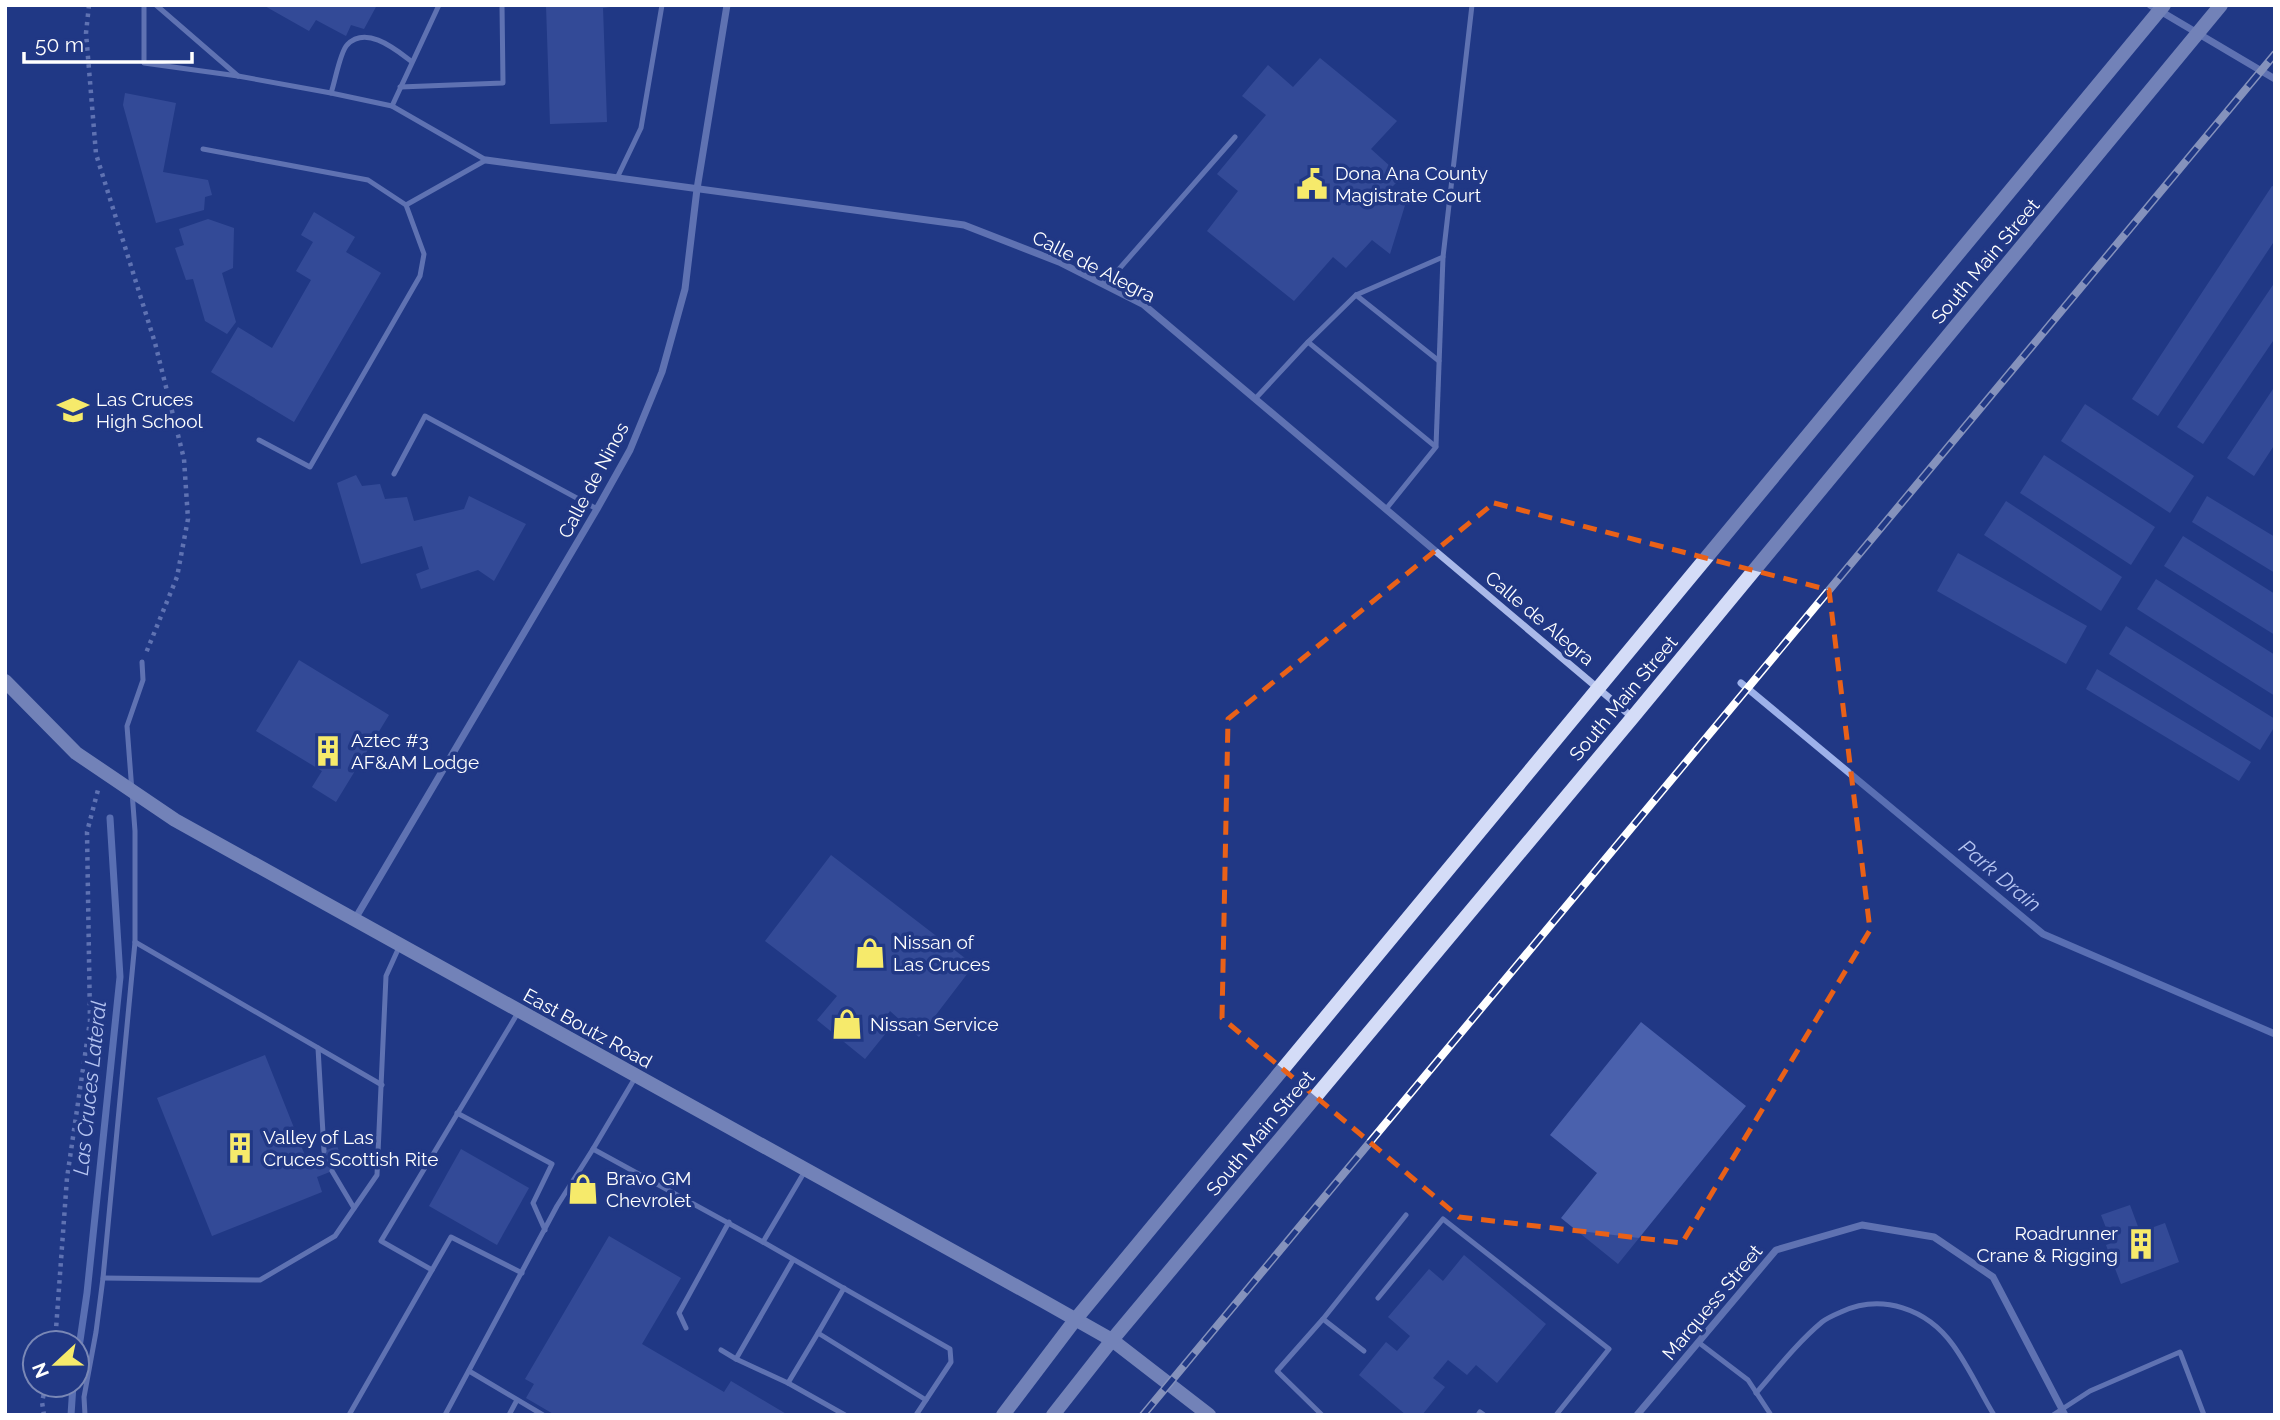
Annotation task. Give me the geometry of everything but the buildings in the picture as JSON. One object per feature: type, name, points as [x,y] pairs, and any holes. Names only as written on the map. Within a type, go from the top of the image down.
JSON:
[{"type":"main road","name":"South Main Street","points":[[1053,1415],[1111,1340],[1633,717],[2221,5]]},
{"type":"main road","name":"South Main Street","points":[[1003,1415],[1075,1321],[1600,689],[2158,7]]},
{"type":"main road","name":"East Boutz Road","points":[[5,681],[76,753],[175,820],[1111,1340],[1209,1415]]},
{"type":"street","name":"Calle de Ninos","points":[[355,920],[597,509],[630,450],[662,372],[685,289],[697,189],[727,5]]},
{"type":"street","points":[[2158,7],[2275,79]]},
{"type":"street","name":"Calle de Alegra","points":[[486,160],[964,225],[1059,262],[1144,305],[1633,717]]},
{"type":"street","name":"Marquess Street","points":[[1637,1415],[1776,1250],[1862,1226],[1934,1237],[1993,1277],[2064,1412]]},
{"type":"lane","points":[[144,5],[144,63],[238,76],[392,106],[486,160]]},
{"type":"lane","points":[[156,5],[238,76]]},
{"type":"lane","points":[[392,106],[439,5]]},
{"type":"lane","points":[[400,87],[503,83],[502,5]]},
{"type":"lane","points":[[617,178],[641,128],[662,5]]},
{"type":"lane","points":[[1386,509],[1436,447],[1443,257],[1472,5]]},
{"type":"lane","points":[[331,93],[346,46],[359,37],[379,39],[411,61]]},
{"type":"lane","points":[[1105,285],[1235,138]]},
{"type":"lane","points":[[203,149],[368,180],[407,205],[424,254],[420,276],[310,467],[259,440]]},
{"type":"lane","points":[[407,205],[486,160]]},
{"type":"lane","points":[[1255,399],[1356,295],[1443,257]]},
{"type":"lane","points":[[1356,295],[1439,361]]},
{"type":"lane","points":[[1308,342],[1436,447]]},
{"type":"lane","points":[[394,474],[425,416],[597,509]]},
{"type":"lane","points":[[85,1415],[84,1397],[103,1278],[135,942],[135,831],[127,726],[143,680],[142,662]]},
{"type":"lane","points":[[135,942],[382,1085]]},
{"type":"lane","points":[[103,1278],[260,1280],[335,1236],[377,1175],[386,976],[400,945]]},
{"type":"lane","points":[[432,1270],[381,1241],[519,1011]]},
{"type":"lane","points":[[318,1048],[324,1151]]},
{"type":"lane","points":[[445,1415],[545,1230],[636,1077]]},
{"type":"lane","points":[[457,1113],[552,1164],[533,1203],[545,1230]]},
{"type":"lane","points":[[593,1149],[729,1222],[950,1349],[951,1362],[916,1415]]},
{"type":"lane","points":[[332,1171],[354,1208]]},
{"type":"lane","points":[[763,1242],[805,1171]]},
{"type":"lane","points":[[1322,1415],[1278,1371],[1406,1215]]},
{"type":"lane","points":[[1378,1298],[1443,1219],[1609,1349],[1556,1415]]},
{"type":"lane","points":[[686,1328],[679,1313],[729,1222]]},
{"type":"lane","points":[[349,1415],[451,1237],[522,1273]]},
{"type":"lane","points":[[736,1359],[793,1260]]},
{"type":"lane","points":[[788,1383],[844,1288]]},
{"type":"lane","points":[[1756,1393],[1794,1349],[1824,1320],[1853,1307],[1879,1303],[1903,1307],[1934,1325],[1953,1345],[1994,1415]]},
{"type":"lane","points":[[1323,1319],[1364,1351]]},
{"type":"lane","points":[[818,1333],[926,1400]]},
{"type":"lane","points":[[1699,1342],[1748,1380],[1771,1415]]},
{"type":"lane","points":[[721,1350],[845,1415]]},
{"type":"lane","points":[[2053,1415],[2064,1412],[2090,1391],[2180,1352],[2204,1415]]},
{"type":"lane","points":[[469,1371],[542,1415]]},
{"type":"lane","points":[[509,1415],[517,1400]]},
{"type":"lane","points":[[1478,1415],[1480,1412],[1484,1415]]},
{"type":"path","points":[[89,5],[86,33],[96,154],[155,343],[184,459],[188,519],[177,577],[142,662]]},
{"type":"path","points":[[56,1329],[67,1178],[90,1021],[87,832],[102,771]]},
{"type":"highlighted area","points":[[1494,503],[1829,590],[1870,930],[1682,1243],[1459,1217],[1222,1018],[1228,719]]},
{"type":"waterway","name":"Park Drain","points":[[1741,683],[2043,934],[2275,1034]]},
{"type":"waterway","name":"Las Cruces Lateral","points":[[82,1329],[120,977],[110,818]]},
{"type":"waterway","name":"Las Cruces Lateral","points":[[71,1415],[72,1399]]},
{"type":"railway","points":[[1143,1415],[2275,54]]},
{"type":"place","name":"Dona Ana County Magistrate Court","points":[[1312,184]]},
{"type":"place","name":"Las Cruces High School","points":[[73,410]]},
{"type":"place","name":"Aztec #3 AF&AM Lodge","points":[[328,751]]},
{"type":"place","name":"Nissan of Las Cruces","points":[[870,953]]},
{"type":"place","name":"Nissan Service","points":[[847,1024]]},
{"type":"place","name":"Valley of Las Cruces Scottish Rite","points":[[240,1148]]},
{"type":"place","name":"Bravo GM Chevrolet","points":[[583,1189]]},
{"type":"place","name":"Roadrunner Crane & Rigging","points":[[2141,1244]]}]
